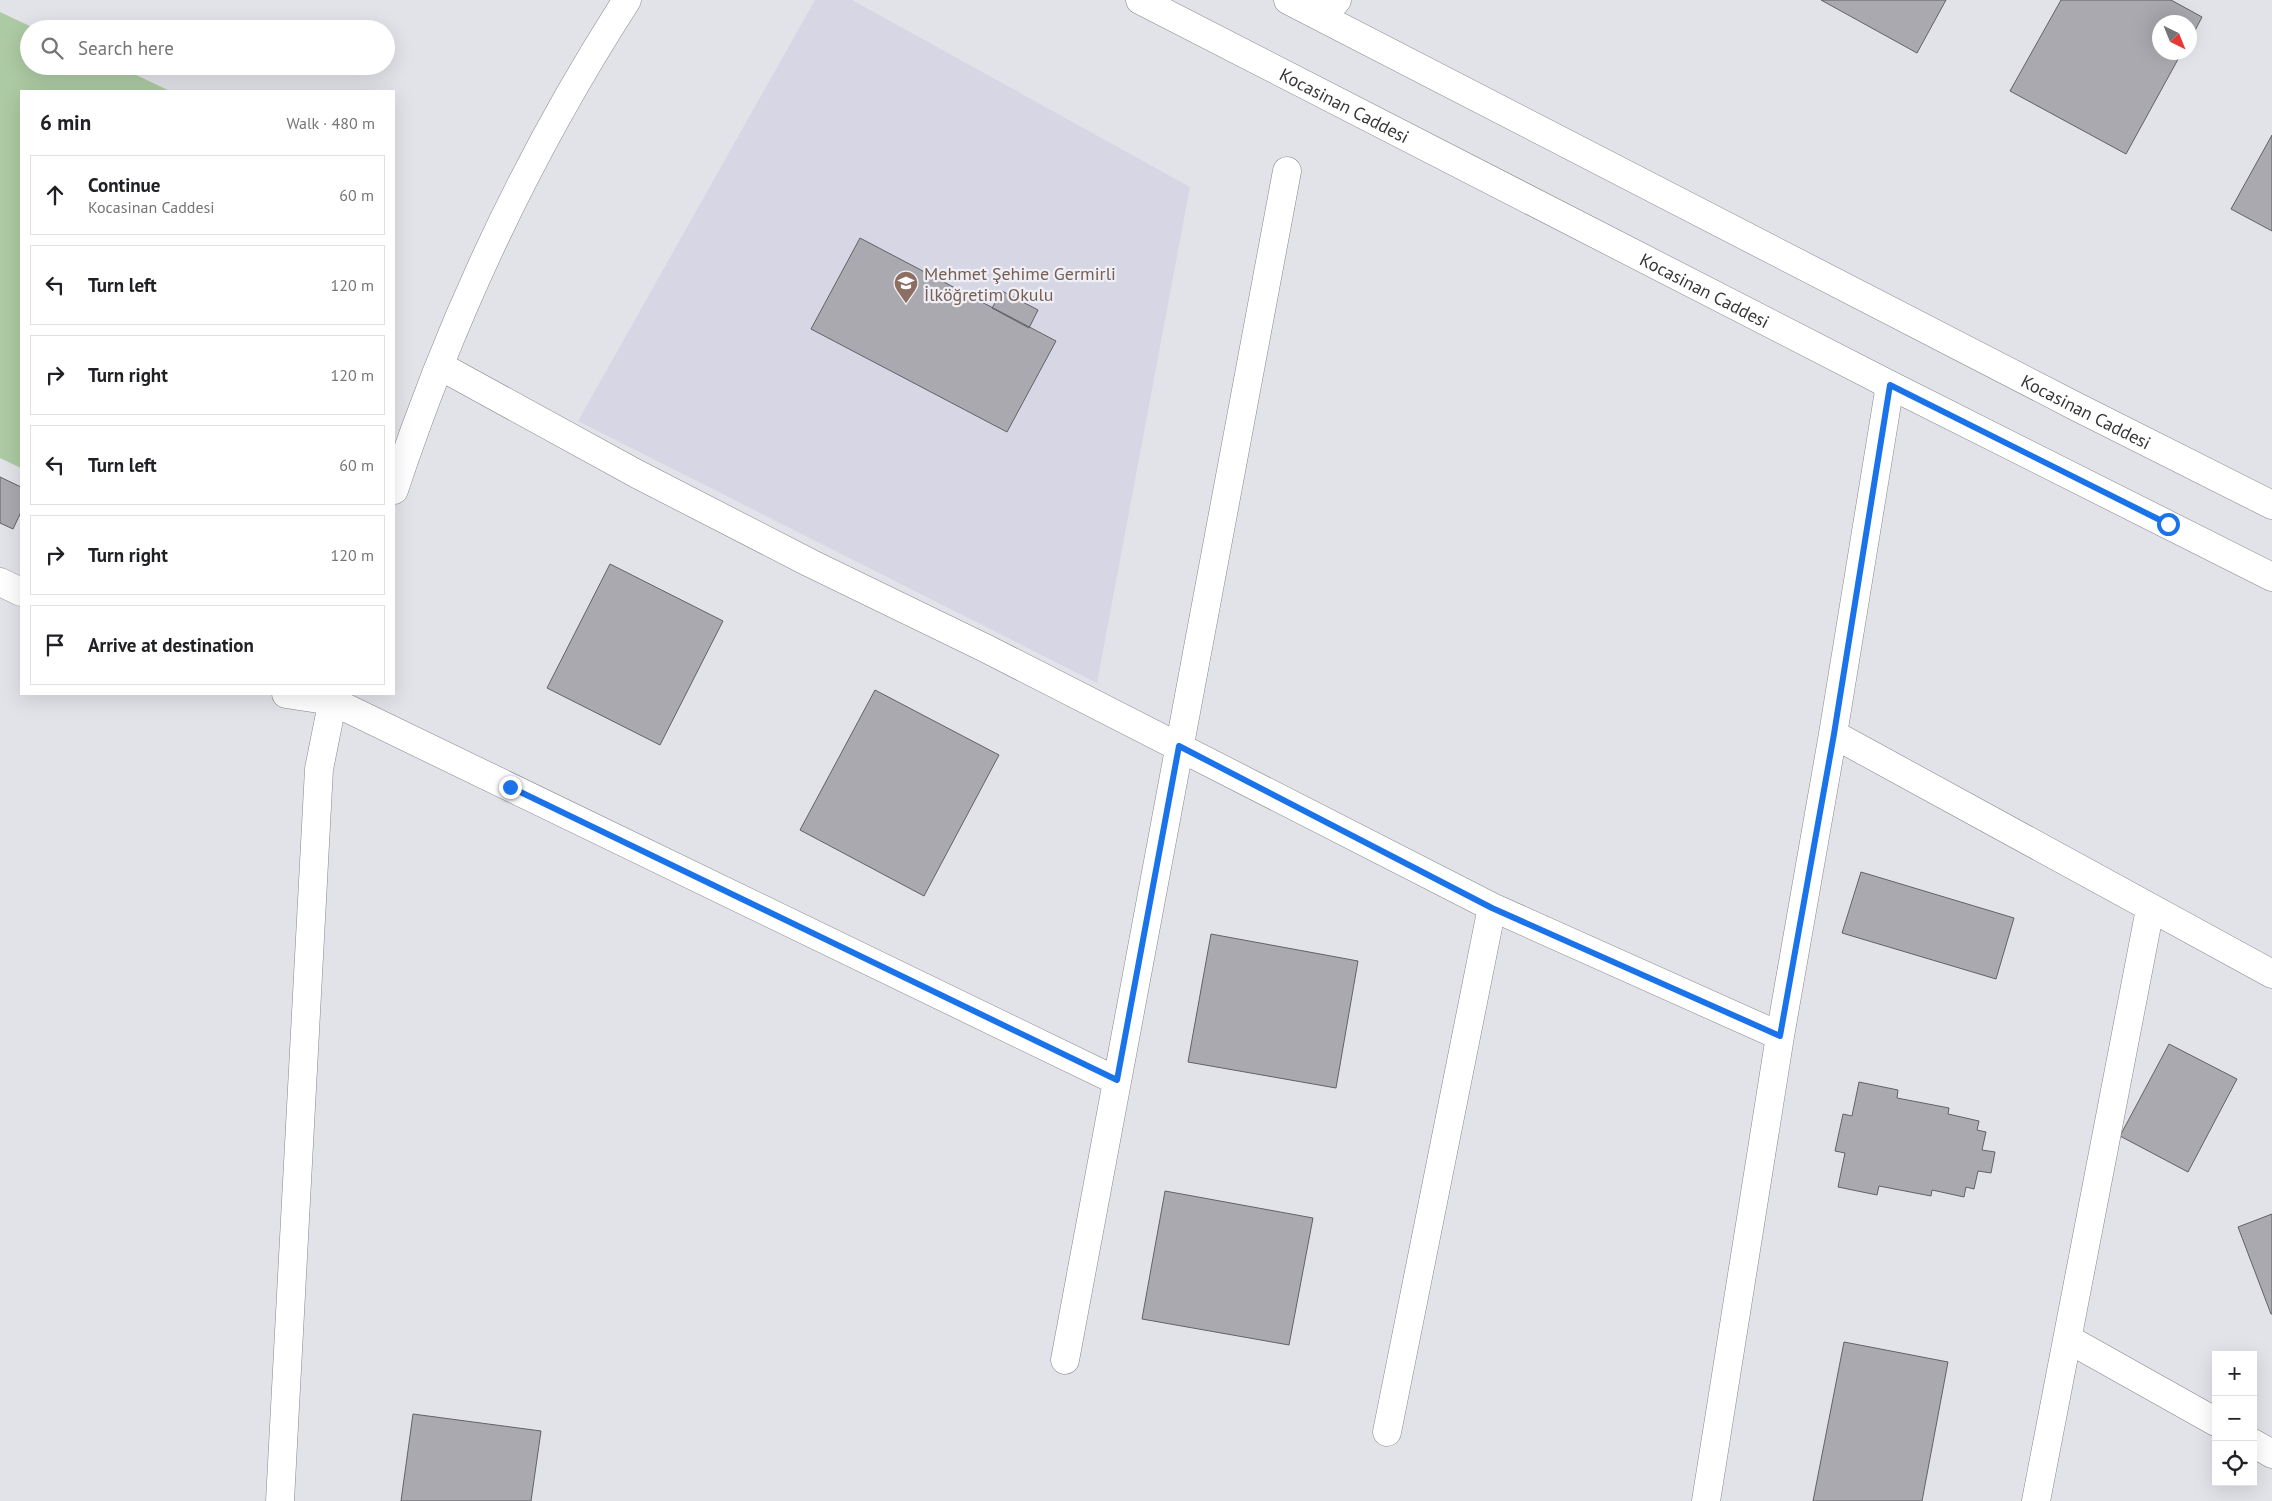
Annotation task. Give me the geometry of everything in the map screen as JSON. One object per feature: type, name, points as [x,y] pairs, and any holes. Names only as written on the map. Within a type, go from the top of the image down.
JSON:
[{"type":"street","points":[[395,487],[411,438],[440,366],[503,221],[550,130],[627,0]]},
{"type":"street","name":"Kocasinan Caddesi","points":[[1140,0],[1890,385],[2272,577]]},
{"type":"street","name":"Kocasinan Caddesi","points":[[1288,0],[1330,8],[2077,408],[2272,505]]},
{"type":"street","points":[[1065,1360],[1287,171]]},
{"type":"street","points":[[440,366],[637,474],[810,563],[985,648],[1179,746],[1492,908],[1780,1036]]},
{"type":"street","points":[[1706,1501],[1780,1036],[1834,734],[1890,385]]},
{"type":"street","points":[[0,582],[20,592]]},
{"type":"street","points":[[302,695],[333,697],[1117,1080]]},
{"type":"street","points":[[280,1501],[319,769],[333,697]]},
{"type":"street","points":[[1834,734],[2150,909],[2272,974]]},
{"type":"street","points":[[1386,1432],[1492,908]]},
{"type":"street","points":[[2036,1501],[2150,909]]},
{"type":"street","points":[[2068,1340],[2212,1420]]},
{"type":"street","points":[[2257,1446],[2272,1454]]},
{"type":"shaded area","name":"Mehmet Şehime Germirli İlköğretim Okulu","points":[[815,0],[852,0],[1190,187],[1097,683],[578,421]]},
{"type":"green space","points":[[0,12],[20,21],[20,75],[136,75],[168,90],[20,90],[20,468],[0,458]]},
{"type":"building","points":[[1821,0],[1946,0],[1917,53]]},
{"type":"building","points":[[2061,0],[2171,0],[2202,17],[2197,27],[2197,15],[2152,15],[2152,60],[2178,60],[2126,154],[2010,91]]},
{"type":"building","points":[[2272,135],[2272,231],[2231,209]]},
{"type":"building","points":[[860,238],[1056,341],[1007,432],[811,329]]},
{"type":"building","points":[[1002,291],[1038,310],[1029,328],[992,308]]},
{"type":"building","points":[[0,477],[20,487],[20,514],[13,529],[0,523]]},
{"type":"building","points":[[610,564],[723,621],[660,745],[547,688]]},
{"type":"building","points":[[875,690],[999,755],[924,896],[800,830]]},
{"type":"building","points":[[1861,872],[2014,918],[1996,979],[1842,933]]},
{"type":"building","points":[[1211,934],[1358,961],[1336,1088],[1188,1062]]},
{"type":"building","points":[[2169,1044],[2237,1079],[2188,1172],[2120,1136]]},
{"type":"building","points":[[1859,1082],[1898,1090],[1897,1098],[1949,1108],[1948,1114],[1979,1121],[1977,1130],[1986,1132],[1982,1150],[1995,1152],[1991,1173],[1978,1171],[1974,1189],[1966,1187],[1964,1197],[1932,1190],[1931,1196],[1879,1186],[1877,1195],[1838,1187],[1845,1153],[1835,1151],[1843,1114],[1852,1116]]},
{"type":"building","points":[[1165,1191],[1313,1218],[1289,1345],[1142,1319]]},
{"type":"building","points":[[2272,1214],[2272,1314],[2271,1314],[2238,1227]]},
{"type":"building","points":[[1844,1342],[1948,1362],[1922,1501],[1813,1501]]},
{"type":"building","points":[[413,1414],[541,1431],[531,1501],[401,1501]]},
{"type":"place","name":"Mehmet Şehime Germirli İlköğretim Okulu","points":[[906,304]]},
{"type":"route","points":[[510,787],[1117,1080],[1179,746],[1455,887],[1492,908],[1780,1036],[1834,734],[1890,385],[2168,524]]}]
